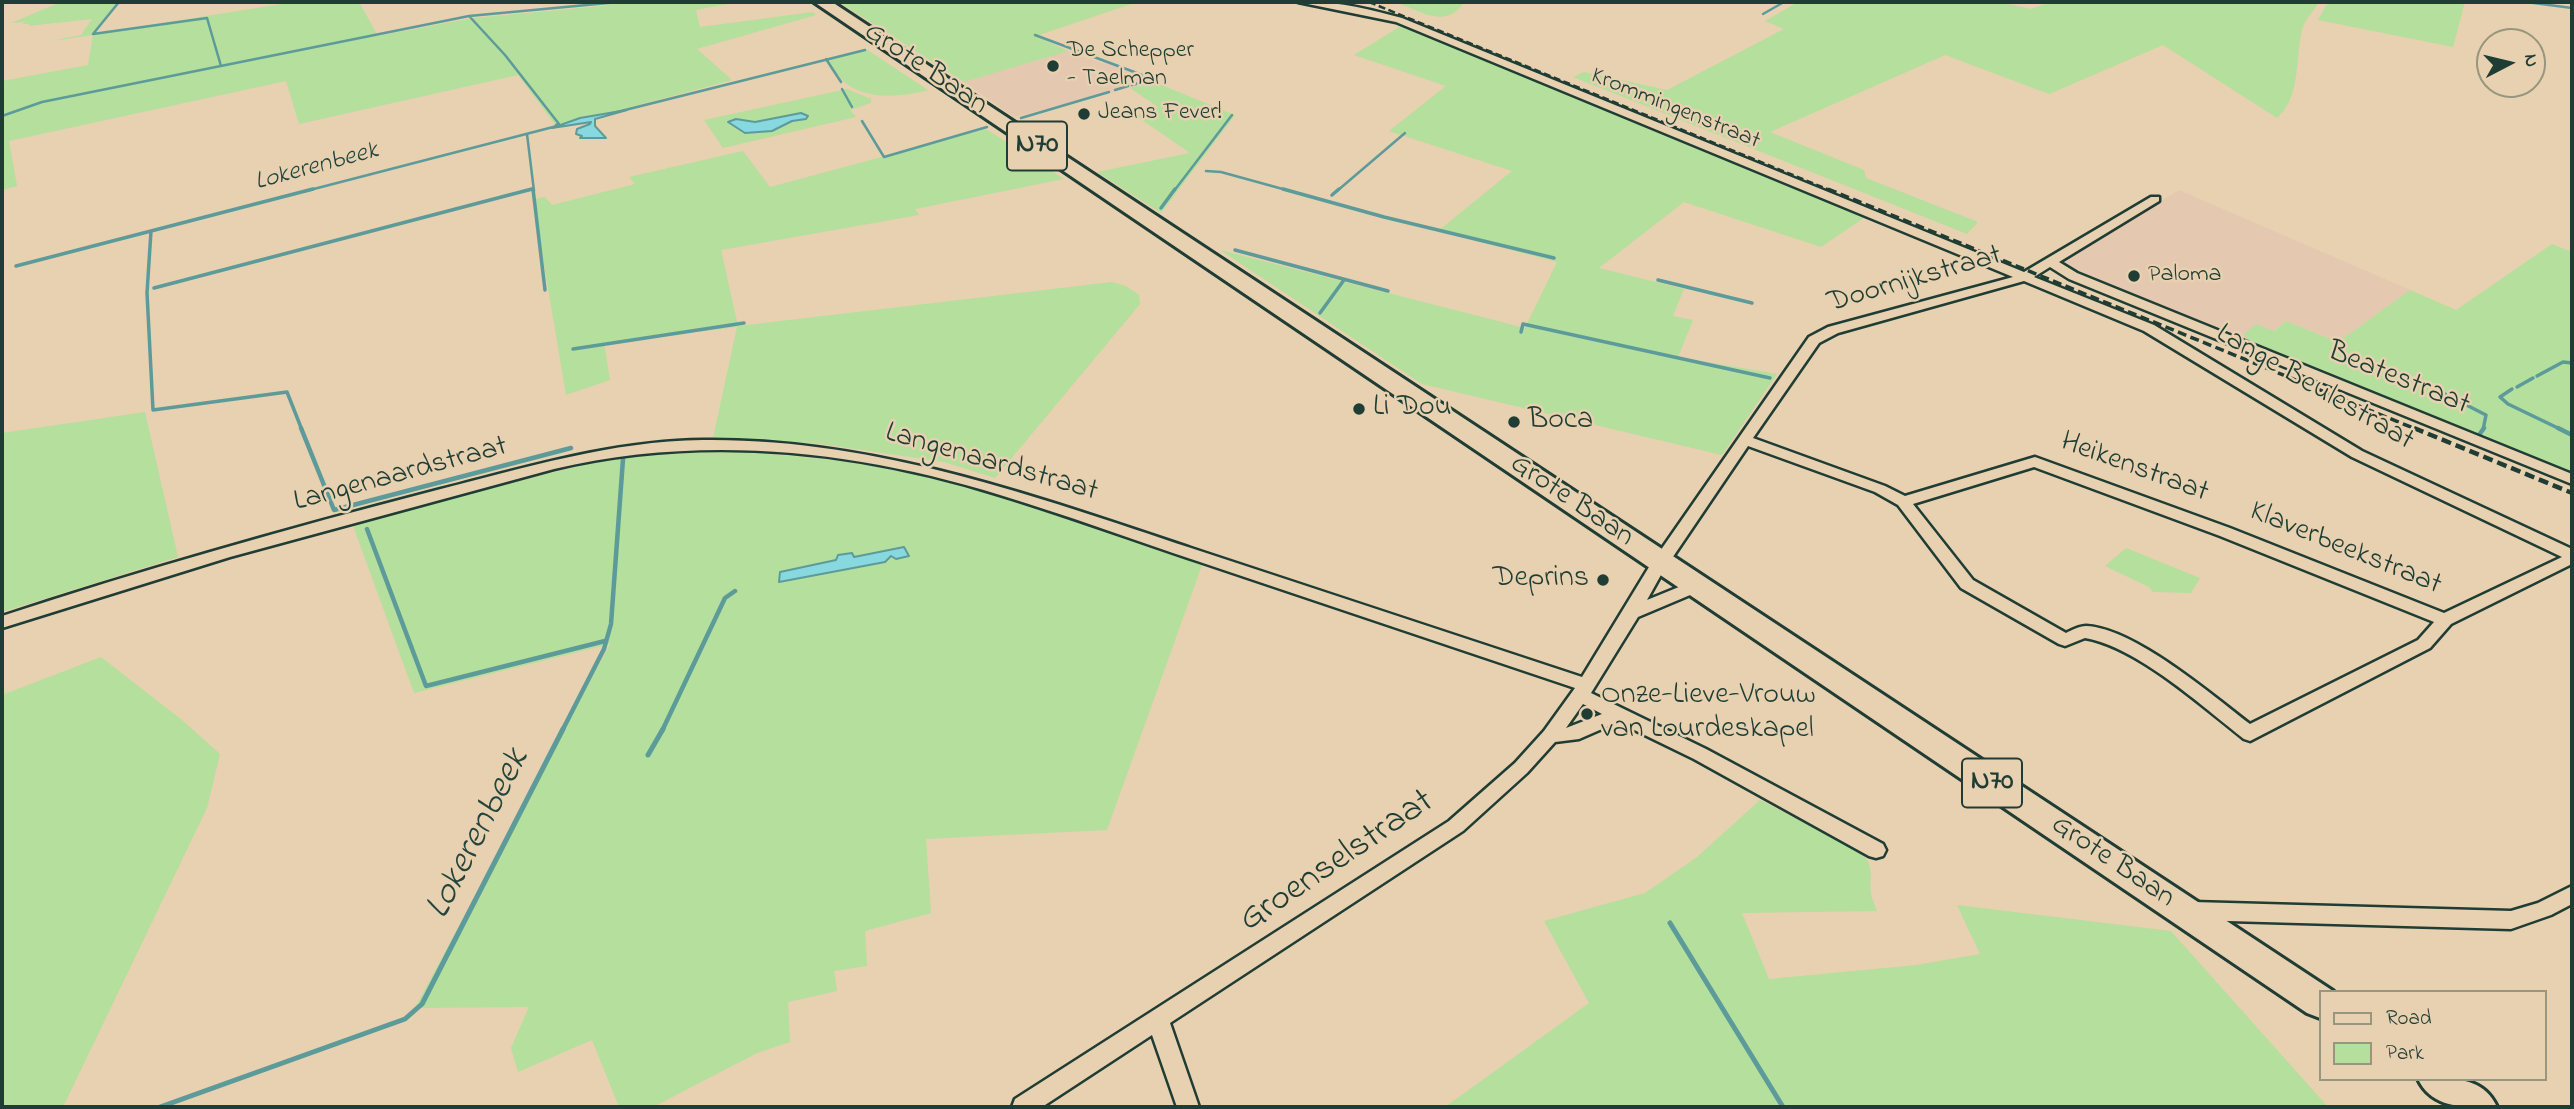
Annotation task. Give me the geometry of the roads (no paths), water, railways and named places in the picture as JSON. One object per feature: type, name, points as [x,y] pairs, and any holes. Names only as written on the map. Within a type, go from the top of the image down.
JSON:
[{"type":"main road","name":"Grote Baan","points":[[822,2],[2318,1001]]},
{"type":"main road","points":[[2439,1081],[2478,1107]]},
{"type":"street","name":"Krommingenstraat","points":[[1303,2],[1365,11],[1399,20],[2025,277]]},
{"type":"street","name":"Doornijkstraat","points":[[1662,563],[1814,340],[1833,330],[2025,277],[2155,200]]},
{"type":"street","name":"Beatestraat","points":[[2051,262],[2073,276],[2572,478]]},
{"type":"street","name":"Lange Beulestraat","points":[[2025,277],[2149,328],[2357,454],[2572,556]]},
{"type":"street","points":[[1744,440],[1880,489],[1903,502],[1967,584],[2065,640]]},
{"type":"street","name":"Langenaardstraat","points":[[2,622],[155,571],[574,460],[659,446],[722,444],[842,454],[928,469],[979,483],[1583,690],[1616,715],[1700,754],[1876,850]]},
{"type":"street","name":"Heikenstraat","points":[[1903,502],[2035,462],[2225,532]]},
{"type":"street","name":"Klaverbeekstraat","points":[[2225,532],[2445,621]]},
{"type":"street","name":"Klaverbeekstraat","points":[[2065,640],[2085,632],[2108,639],[2176,677],[2250,734],[2424,644],[2445,621],[2572,556]]},
{"type":"street","name":"Groenselstraat","points":[[1023,1107],[1456,826],[1521,768],[1550,736],[1583,690],[1662,563]]},
{"type":"street","points":[[1632,613],[1696,586]]},
{"type":"street","points":[[1550,736],[1573,734],[1616,715]]},
{"type":"street","points":[[2183,911],[2511,920],[2544,909],[2572,894]]},
{"type":"street","points":[[1158,1020],[1188,1107]]},
{"type":"water","points":[[627,110],[595,119],[595,126],[606,138],[580,138],[582,136],[576,134],[577,129],[591,122],[552,128],[580,118]]},
{"type":"water","points":[[801,113],[808,116],[806,119],[792,121],[772,131],[745,133],[728,122],[736,119],[755,122]]},
{"type":"water","points":[[904,547],[909,556],[896,559],[891,556],[885,562],[779,582],[780,572],[836,560],[838,555],[852,553],[854,557]]},
{"type":"waterway","points":[[119,2],[93,34],[207,18],[221,66]]},
{"type":"waterway","name":"Lokerenbeek","points":[[221,66],[469,16],[619,2]]},
{"type":"waterway","points":[[1763,14],[1784,2]]},
{"type":"waterway","points":[[2526,2],[2572,8]]},
{"type":"waterway","name":"Lokerenbeek","points":[[470,17],[505,55],[559,124],[556,125]]},
{"type":"waterway","points":[[1035,35],[1153,79],[1132,85]]},
{"type":"waterway","points":[[826,60],[865,50]]},
{"type":"waterway","points":[[613,113],[826,60]]},
{"type":"waterway","points":[[826,60],[841,82]]},
{"type":"waterway","name":"Lokerenbeek","points":[[2,116],[42,102],[221,66]]},
{"type":"waterway","points":[[1115,90],[1128,86]]},
{"type":"waterway","points":[[842,89],[852,107]]},
{"type":"waterway","points":[[1021,118],[1109,92]]},
{"type":"waterway","points":[[1174,191],[1232,115]]},
{"type":"waterway","points":[[862,121],[884,157],[987,127]]},
{"type":"waterway","name":"Lokerenbeek","points":[[306,191],[557,126]]},
{"type":"waterway","points":[[1337,191],[1405,133]]},
{"type":"waterway","points":[[527,134],[534,191]]},
{"type":"waterway","points":[[1206,171],[1221,172],[1290,191]]},
{"type":"waterway","name":"Lokerenbeek","points":[[151,231],[313,189]]},
{"type":"waterway","points":[[154,288],[532,189]]},
{"type":"waterway","points":[[525,191],[533,189],[545,290]]},
{"type":"waterway","points":[[1161,208],[1175,189]]},
{"type":"waterway","points":[[1283,189],[1384,217],[1554,258]]},
{"type":"waterway","points":[[1332,195],[1339,189]]},
{"type":"waterway","points":[[16,266],[151,231]]},
{"type":"waterway","name":"Lokerenbeek","points":[[151,231],[147,293],[153,410],[287,392],[302,430]]},
{"type":"waterway","points":[[1235,250],[1388,291]]},
{"type":"waterway","points":[[1320,313],[1344,280]]},
{"type":"waterway","points":[[1658,280],[1752,303]]},
{"type":"waterway","points":[[573,349],[744,323]]},
{"type":"waterway","points":[[1521,332],[1523,324],[1770,378]]},
{"type":"waterway","points":[[2537,376],[2563,362],[2572,363]]},
{"type":"waterway","points":[[2517,387],[2533,378]]},
{"type":"waterway","points":[[2433,388],[2486,415],[2483,429]]},
{"type":"waterway","points":[[2512,389],[2500,397],[2508,404],[2562,430]]},
{"type":"waterway","name":"Lokerenbeek","points":[[301,428],[334,510],[571,448]]},
{"type":"waterway","points":[[2558,428],[2562,430]]},
{"type":"waterway","points":[[2479,435],[2483,429]]},
{"type":"waterway","points":[[2562,430],[2572,435]]},
{"type":"waterway","name":"Lokerenbeek","points":[[562,731],[604,649],[611,624],[623,459],[622,454],[619,455]]},
{"type":"waterway","points":[[367,529],[426,686],[605,641]]},
{"type":"waterway","points":[[663,730],[725,598],[735,591]]},
{"type":"waterway","name":"Lokerenbeek","points":[[160,1107],[405,1019],[422,1004],[563,729]]},
{"type":"waterway","points":[[648,755],[663,730]]},
{"type":"waterway","points":[[1670,923],[1783,1107]]},
{"type":"railway","points":[[1369,2],[1832,191]]},
{"type":"railway","points":[[1828,189],[2418,430]]},
{"type":"railway","points":[[2414,428],[2572,493]]},
{"type":"place","name":"De Schepper - Taelman","points":[[1053,66]]},
{"type":"place","name":"Jeans Fever!","points":[[1084,114]]},
{"type":"place","name":"Paloma","points":[[2134,276]]},
{"type":"place","name":"Li Dou","points":[[1359,409]]},
{"type":"place","name":"Boca","points":[[1514,422]]},
{"type":"place","name":"Deprins","points":[[1603,580]]},
{"type":"place","name":"Onze-Lieve-Vrouw van Lourdeskapel","points":[[1587,714]]}]
